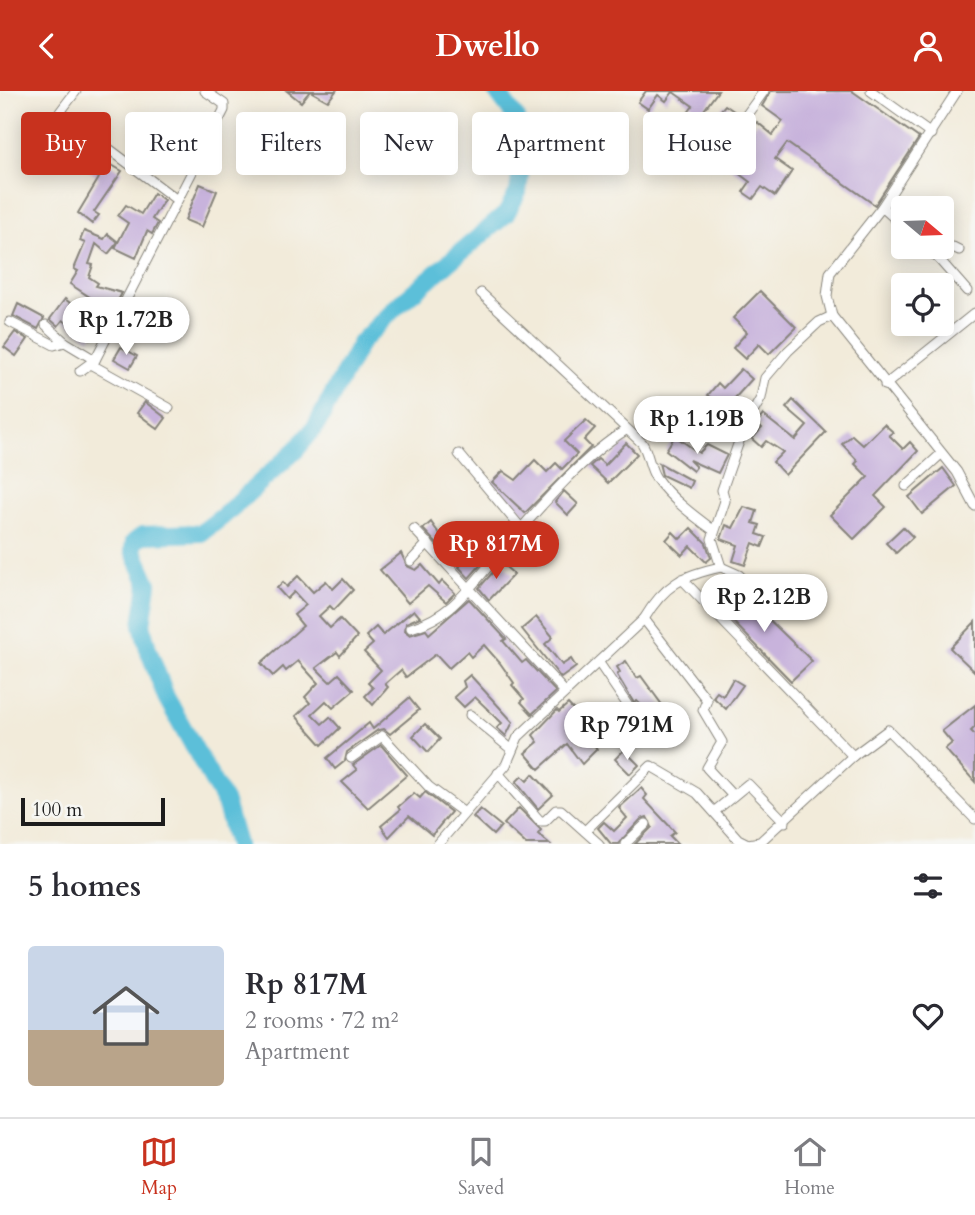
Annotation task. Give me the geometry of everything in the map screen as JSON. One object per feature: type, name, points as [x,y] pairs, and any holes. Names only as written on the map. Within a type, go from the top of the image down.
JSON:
[{"type":"street","points":[[76,91],[60,112],[177,200]]},
{"type":"street","points":[[80,371],[94,362],[224,110],[224,104],[205,91]]},
{"type":"street","points":[[749,112],[764,91]]},
{"type":"street","points":[[871,91],[931,134]]},
{"type":"street","points":[[954,92],[931,134],[882,207],[830,273],[827,296],[832,316],[957,472],[975,506]]},
{"type":"street","points":[[882,207],[891,215]]},
{"type":"street","points":[[954,248],[959,250]]},
{"type":"street","points":[[939,259],[967,291]]},
{"type":"street","points":[[481,293],[642,443],[650,455],[654,476],[713,530]]},
{"type":"street","points":[[885,385],[975,313]]},
{"type":"street","points":[[721,567],[714,549],[713,530],[725,501],[722,490],[728,467],[761,398],[765,378],[788,351],[819,322],[832,316]]},
{"type":"street","points":[[10,322],[54,345],[65,342]]},
{"type":"street","points":[[46,325],[94,362],[169,408]]},
{"type":"street","points":[[411,628],[455,606],[522,528],[575,473],[625,430]]},
{"type":"street","points":[[459,454],[522,528]]},
{"type":"street","points":[[906,486],[941,454]]},
{"type":"street","points":[[414,529],[565,692]]},
{"type":"street","points":[[411,561],[428,543]]},
{"type":"street","points":[[438,844],[506,765],[518,737],[644,619],[655,599],[671,584],[721,567],[739,575],[756,594]]},
{"type":"street","points":[[682,579],[853,757]]},
{"type":"street","points":[[644,619],[707,700],[703,710],[722,742],[707,768],[733,796]]},
{"type":"street","points":[[599,663],[633,713]]},
{"type":"street","points":[[470,715],[511,750]]},
{"type":"street","points":[[585,831],[648,767],[657,768],[678,785],[689,788],[715,811],[738,839],[748,844],[760,842],[785,823],[853,757],[886,730],[891,730],[975,819]]},
{"type":"street","points":[[351,758],[382,736],[429,787],[463,812]]},
{"type":"street","points":[[498,773],[540,821],[545,821],[556,810],[561,810],[599,844]]},
{"type":"street","points":[[715,811],[746,784],[751,785],[785,823]]},
{"type":"street","points":[[625,844],[646,824]]},
{"type":"building","points":[[287,91],[310,91],[301,102]]},
{"type":"building","points":[[310,91],[336,91],[328,101]]},
{"type":"building","points":[[646,91],[718,91],[703,112],[688,112],[693,106],[673,92],[666,101],[658,95],[648,109],[638,102]]},
{"type":"building","points":[[771,91],[852,91],[919,138],[875,205],[787,143],[775,159],[792,171],[775,196],[762,187],[753,199],[743,192],[750,182],[741,175],[756,175],[756,123],[773,135],[783,121],[762,106]]},
{"type":"building","points":[[725,105],[735,112],[719,112]]},
{"type":"building","points":[[111,165],[122,171],[94,212],[99,215],[92,224],[78,213],[99,178],[95,175],[111,175]]},
{"type":"building","points":[[200,184],[217,191],[202,227],[185,220]]},
{"type":"building","points":[[154,193],[164,200],[152,219],[158,223],[152,234],[147,231],[136,258],[115,248],[128,223],[118,216],[126,205],[141,214]]},
{"type":"building","points":[[84,231],[104,239],[108,234],[118,242],[108,254],[96,244],[89,264],[93,265],[89,277],[98,283],[96,286],[122,293],[115,306],[106,303],[90,339],[63,320],[58,326],[50,319],[65,299],[85,315],[91,298],[70,284],[78,271],[74,269],[85,243],[80,241]]},
{"type":"building","points":[[760,291],[796,327],[769,354],[759,344],[745,359],[733,348],[747,332],[733,318]]},
{"type":"building","points":[[18,304],[44,318],[38,329],[13,316]]},
{"type":"building","points":[[15,332],[28,339],[16,356],[4,347]]},
{"type":"building","points":[[121,347],[137,356],[130,368],[114,359]]},
{"type":"building","points":[[741,369],[752,379],[735,398],[747,408],[736,420],[730,414],[721,424],[703,408],[712,398],[708,395],[718,383],[723,388]]},
{"type":"building","points":[[793,400],[826,432],[785,475],[773,462],[783,452],[766,441],[761,447],[752,439],[762,428],[757,423],[763,415],[795,440],[807,426],[786,408]]},
{"type":"building","points":[[145,402],[166,418],[158,429],[137,413]]},
{"type":"building","points":[[586,420],[595,428],[584,440],[591,447],[525,513],[492,482],[503,471],[516,480],[535,460],[547,472],[556,463],[562,469],[577,454],[564,441]]},
{"type":"building","points":[[884,424],[893,432],[889,435],[903,449],[910,442],[918,451],[875,496],[886,507],[854,539],[830,515],[868,477],[855,464],[858,461],[842,444],[852,435],[863,445]]},
{"type":"building","points":[[675,436],[699,453],[707,445],[727,455],[718,473],[689,460],[696,467],[693,471],[666,450]]},
{"type":"building","points":[[626,443],[637,454],[608,483],[590,466],[598,459],[605,465]]},
{"type":"building","points":[[659,463],[692,481],[689,488],[662,475]]},
{"type":"building","points":[[943,468],[956,486],[922,514],[909,497]]},
{"type":"building","points":[[564,491],[578,504],[568,515],[555,502]]},
{"type":"building","points":[[744,507],[757,511],[753,523],[760,525],[757,534],[766,537],[762,547],[753,543],[745,565],[733,561],[738,545],[721,539],[726,525],[733,528]]},
{"type":"building","points":[[431,522],[451,551],[447,555],[423,529]]},
{"type":"building","points":[[903,527],[913,537],[896,553],[886,543]]},
{"type":"building","points":[[691,528],[706,543],[711,558],[706,562],[690,546],[682,555],[666,540],[673,532],[680,539]]},
{"type":"building","points":[[486,532],[499,544],[469,578],[459,567],[467,558],[462,553]]},
{"type":"building","points":[[401,553],[407,566],[416,570],[422,565],[439,585],[442,581],[455,593],[446,602],[428,586],[408,603],[380,570]]},
{"type":"building","points":[[501,563],[514,574],[489,600],[479,588]]},
{"type":"building","points":[[298,576],[313,592],[326,581],[333,589],[343,579],[353,590],[334,610],[330,606],[319,616],[330,628],[340,619],[357,637],[340,656],[337,652],[316,668],[330,682],[339,674],[354,690],[333,708],[326,701],[312,714],[322,724],[330,717],[340,728],[322,745],[296,716],[310,703],[305,697],[318,683],[298,661],[286,671],[283,667],[273,676],[261,663],[303,626],[294,615],[306,605],[294,592],[287,599],[277,588],[283,582],[287,587]]},
{"type":"building","points":[[736,582],[746,594],[732,607],[743,617],[754,605],[812,661],[791,681],[713,601]]},
{"type":"building","points":[[469,599],[506,639],[503,641],[522,663],[526,660],[556,692],[532,714],[521,702],[524,699],[512,685],[514,683],[484,645],[471,657],[467,652],[449,668],[436,654],[406,677],[401,670],[385,684],[388,687],[373,705],[365,696],[373,688],[368,683],[381,670],[364,652],[373,644],[366,636],[376,627],[383,635],[414,610],[420,617],[406,623],[405,631],[410,635],[426,630],[429,634]]},
{"type":"building","points":[[536,617],[553,637],[545,644],[562,665],[571,659],[576,667],[561,678],[522,629]]},
{"type":"building","points":[[975,622],[975,672],[950,648]]},
{"type":"building","points":[[626,661],[637,678],[641,676],[668,713],[652,723],[645,709],[637,701],[634,703],[617,675],[620,672],[617,667]]},
{"type":"building","points":[[470,675],[513,722],[506,736],[497,728],[502,723],[475,697],[464,707],[454,697],[465,687],[463,681]]},
{"type":"building","points":[[733,679],[743,685],[726,709],[713,697],[717,692],[723,696]]},
{"type":"building","points":[[409,698],[419,710],[390,734],[384,729],[378,730],[347,752],[345,761],[335,769],[327,758],[369,723],[373,729]]},
{"type":"building","points":[[568,704],[582,719],[569,731],[581,744],[589,738],[597,749],[582,764],[567,744],[539,769],[525,753],[538,742],[533,735],[557,710],[559,712]]},
{"type":"building","points":[[975,705],[975,727],[971,731],[975,735],[975,782],[945,749],[952,743],[942,731]]},
{"type":"building","points":[[425,724],[440,739],[428,752],[413,736]]},
{"type":"building","points":[[381,745],[407,775],[368,808],[342,782],[357,770],[353,765]]},
{"type":"building","points":[[624,750],[639,765],[630,774],[615,759]]},
{"type":"building","points":[[533,774],[553,795],[538,809],[516,782],[522,776],[527,781]]},
{"type":"building","points":[[641,788],[647,795],[644,799],[675,832],[670,836],[678,844],[635,844],[652,827],[647,817],[641,819],[618,844],[611,844],[598,828],[604,822],[614,831],[627,818],[619,808]]},
{"type":"building","points":[[425,792],[451,812],[432,835],[409,816],[389,837],[381,826],[400,810],[398,807],[414,793],[420,798]]},
{"type":"building","points":[[519,808],[541,830],[538,834],[550,844],[526,844],[504,824]]},
{"type":"building","points":[[480,809],[501,826],[493,835],[473,817]]},
{"type":"waterway","points":[[237,844],[225,803],[166,697],[148,649],[142,625],[148,584],[133,550],[134,542],[143,535],[201,533],[222,517],[296,450],[316,426],[361,342],[398,305],[506,214],[518,192],[523,151],[517,119],[496,91]]}]
